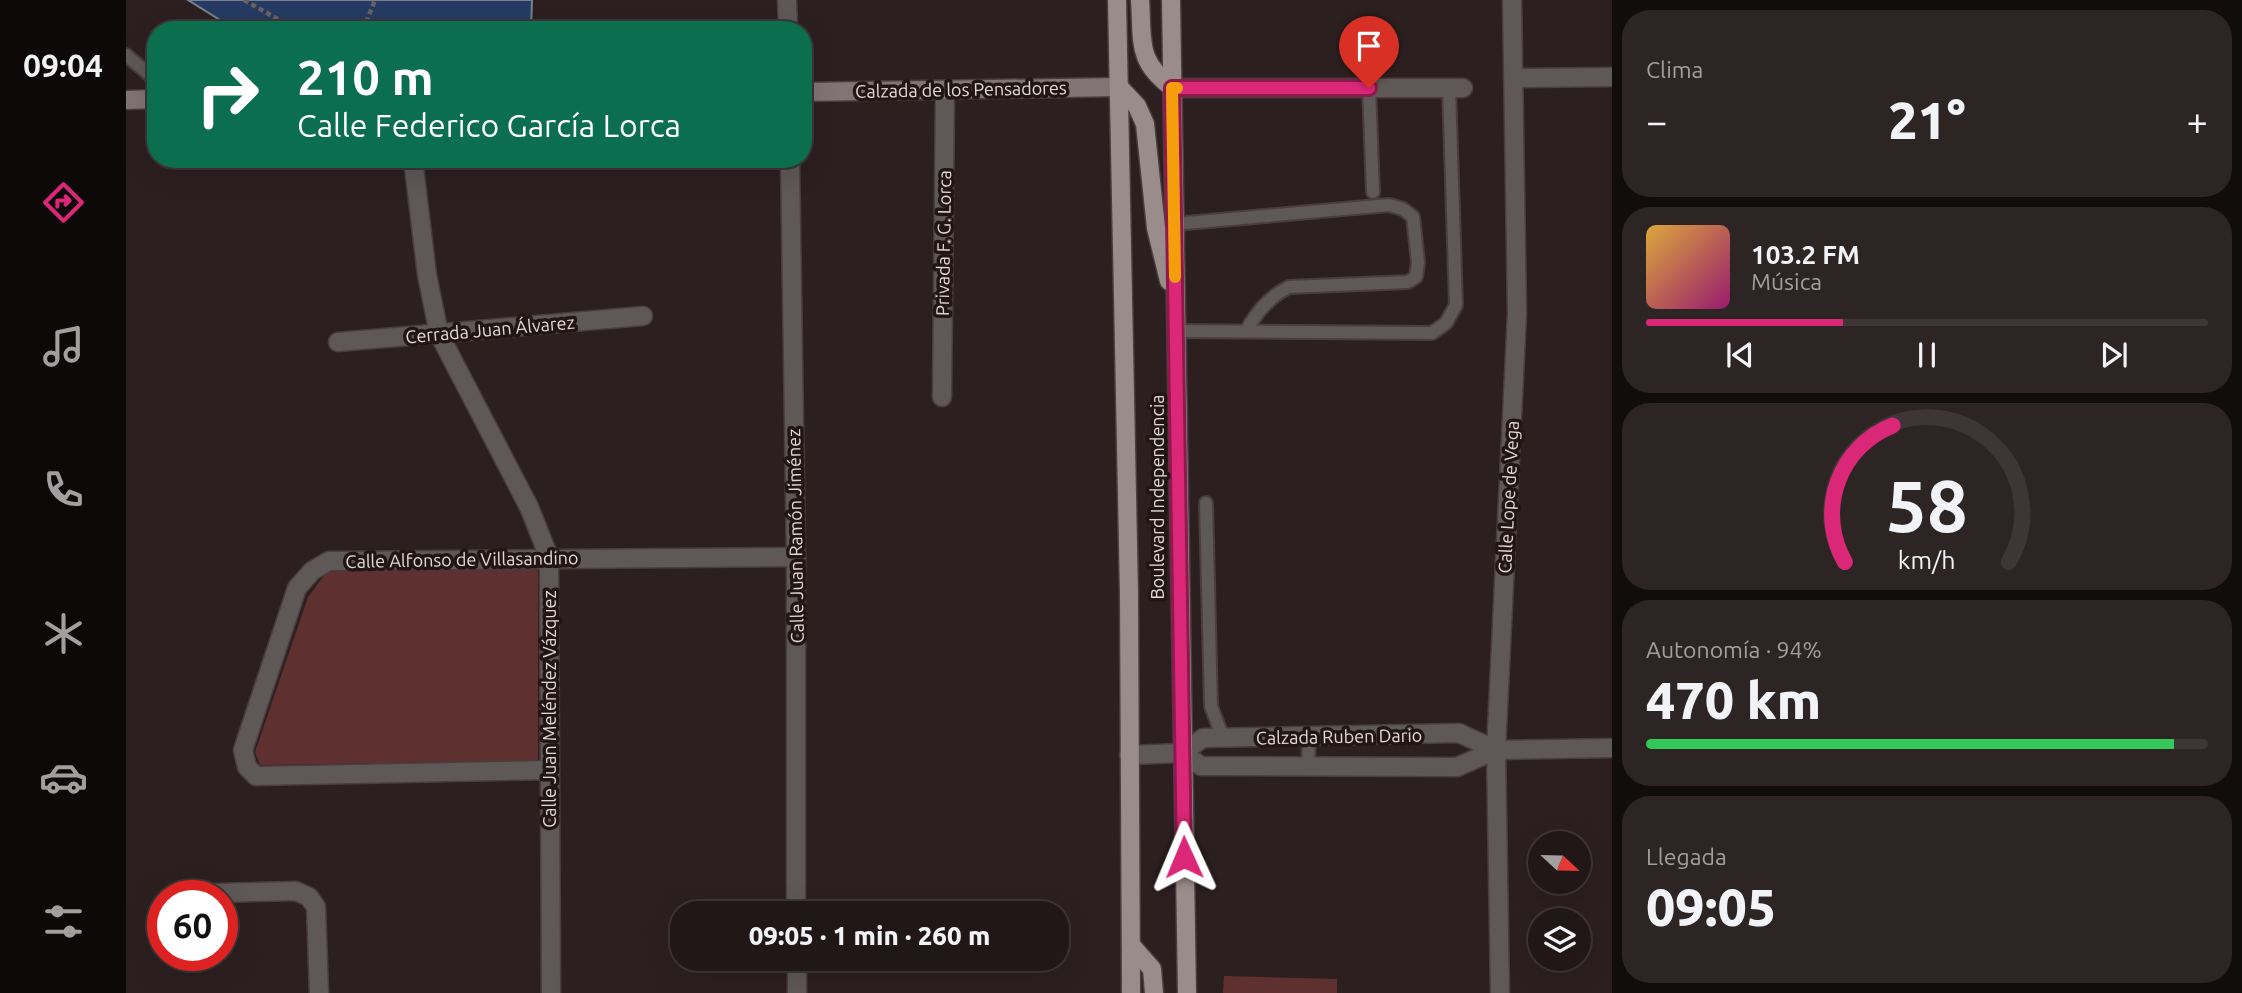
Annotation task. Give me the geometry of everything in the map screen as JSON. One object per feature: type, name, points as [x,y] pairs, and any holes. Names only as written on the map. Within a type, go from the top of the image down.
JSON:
[{"type":"main road","name":"Boulevard Independencia","points":[[1117,0],[1131,993]]},
{"type":"main road","points":[[1140,0],[1144,59],[1154,75],[1172,88]]},
{"type":"main road","name":"Boulevard Independencia","points":[[1171,0],[1187,993]]},
{"type":"main road","points":[[1119,87],[1137,106],[1145,124],[1156,228],[1176,308]]},
{"type":"main road","points":[[1131,945],[1152,969],[1154,993]]},
{"type":"street","points":[[787,0],[788,21]]},
{"type":"street","name":"Calle Lope de Vega","points":[[1500,993],[1496,750],[1517,313],[1512,0]]},
{"type":"street","points":[[1513,78],[1612,77]]},
{"type":"street","name":"Calzada de los Pensadores","points":[[812,92],[1119,87]]},
{"type":"street","points":[[1172,88],[1456,88]]},
{"type":"street","name":"Privada F. G. Lorca","points":[[942,397],[945,90]]},
{"type":"street","points":[[126,100],[147,99]]},
{"type":"street","name":"Calle Juan Meléndez Vázquez","points":[[414,168],[427,275],[439,334],[529,507],[549,557],[551,993]]},
{"type":"street","name":"Calle Juan Ramón Jiménez","points":[[790,168],[796,557],[796,901]]},
{"type":"street","name":"Cerrada Juan Álvarez","points":[[338,342],[643,316]]},
{"type":"street","name":"Calle Alfonso de Villasandino","points":[[550,770],[256,775],[247,767],[243,750],[297,588],[312,571],[329,561],[549,557],[796,557]]},
{"type":"street","name":"Calzada Ruben Dario","points":[[1129,755],[1182,752],[1203,738],[1459,733],[1496,750]]},
{"type":"street","name":"Calzada Ruben Dario","points":[[1182,752],[1201,766],[1457,766],[1496,750],[1612,748]]},
{"type":"street","points":[[238,892],[296,891],[309,897],[316,907],[319,993]]},
{"type":"street","points":[[796,971],[797,993]]},
{"type":"lane","points":[[126,55],[147,72]]},
{"type":"lane","points":[[1369,88],[1373,192]]},
{"type":"lane","points":[[1177,331],[1432,333],[1446,323],[1456,305],[1456,88]]},
{"type":"lane","points":[[1175,224],[1389,205],[1404,209],[1413,217],[1418,262],[1416,277],[1408,282],[1289,287],[1274,295],[1256,314],[1246,331]]},
{"type":"lane","points":[[1206,503],[1211,706],[1223,738]]},
{"type":"lane","points":[[1308,766],[1309,736]]},
{"type":"path","points":[[244,0],[281,21]]},
{"type":"path","points":[[367,21],[375,0]]},
{"type":"shaded area","points":[[329,569],[538,569],[538,761],[260,765],[255,752],[308,597]]},
{"type":"shaded area","points":[[1224,976],[1337,979],[1337,993],[1223,993]]},
{"type":"building","points":[[188,0],[532,0],[531,21],[222,21]]},
{"type":"slow traffic","points":[[1175,277],[1172,88],[1177,88]]},
{"type":"route","points":[[1184,857],[1172,88],[1369,88]]}]
